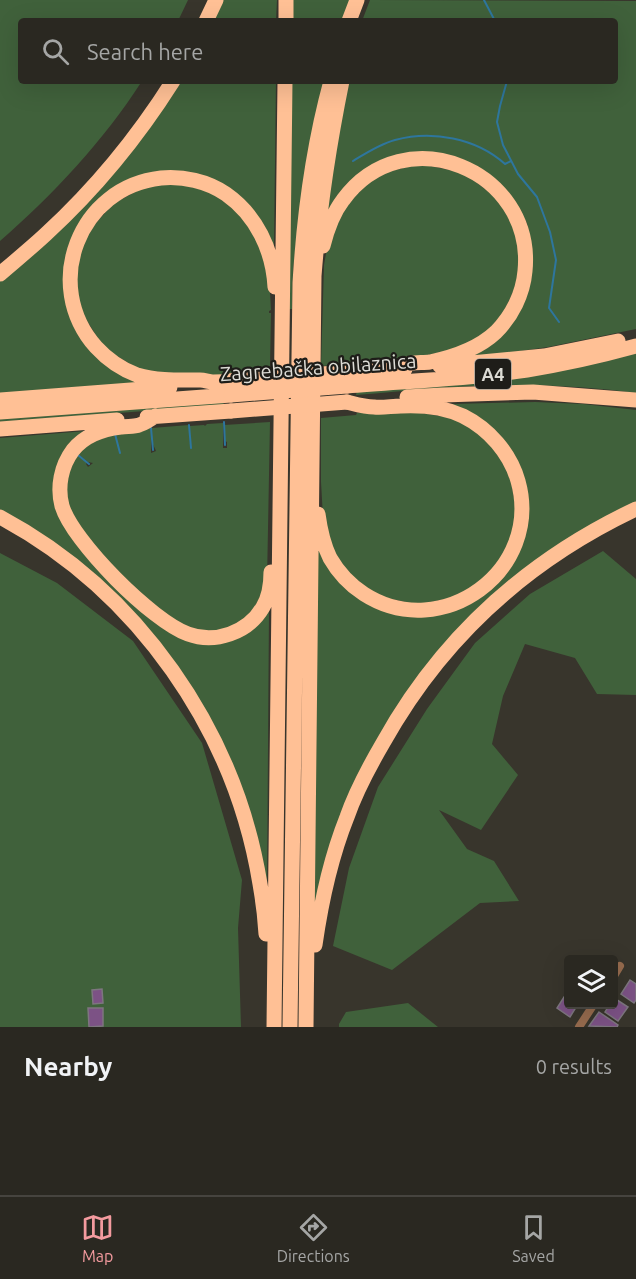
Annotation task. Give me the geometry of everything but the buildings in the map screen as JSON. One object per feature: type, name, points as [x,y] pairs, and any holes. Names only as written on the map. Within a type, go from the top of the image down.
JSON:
[{"type":"highway","points":[[207,18],[216,0]]},
{"type":"highway","points":[[286,0],[286,18]]},
{"type":"highway","points":[[350,18],[358,0]]},
{"type":"highway","points":[[355,18],[358,0]]},
{"type":"highway","points":[[0,274],[45,235],[92,189],[138,133],[171,84]]},
{"type":"highway","points":[[274,1025],[285,84]]},
{"type":"highway","points":[[290,1027],[300,283],[307,200],[319,131],[330,84]]},
{"type":"highway","points":[[306,1027],[314,296],[321,202],[341,84]]},
{"type":"highway","points":[[314,296],[327,231],[334,214],[352,188],[362,180],[394,163],[417,159],[439,160],[463,166],[486,179],[513,210],[524,244],[526,265],[514,308],[496,332],[474,348],[442,359],[403,365],[395,370]]},
{"type":"highway","points":[[231,388],[204,380],[155,379],[125,370],[109,359],[92,342],[75,311],[70,274],[79,237],[91,217],[110,198],[130,186],[144,181],[169,178],[198,181],[223,192],[252,219],[263,238],[273,270],[275,349],[282,370]]},
{"type":"highway","points":[[347,379],[395,370],[543,356],[636,337]]},
{"type":"highway","name":"Zagrebačka obilaznica","points":[[0,412],[231,388],[347,379],[459,377],[526,370],[596,357],[636,346]]},
{"type":"highway","points":[[0,400],[204,385],[211,382]]},
{"type":"highway","points":[[347,402],[443,395],[533,392],[636,400]]},
{"type":"highway","points":[[312,452],[316,468],[317,508],[326,549],[333,564],[344,577],[371,599],[411,610],[440,608],[476,593],[487,585],[504,565],[515,545],[519,531],[521,504],[516,474],[494,439],[463,416],[445,410],[414,405],[372,407],[347,402]]},
{"type":"highway","name":"Zagrebačka obilaznica","points":[[0,429],[347,402]]},
{"type":"highway","points":[[156,416],[140,425],[107,429],[85,439],[78,444],[68,458],[61,479],[62,504],[71,526],[96,557],[132,594],[161,619],[185,633],[207,638],[233,633],[250,622],[266,602],[271,581],[272,553],[280,532]]},
{"type":"highway","points":[[307,995],[314,971],[320,910],[346,818],[365,775],[418,686],[484,610],[528,573],[568,545],[636,509]]},
{"type":"highway","points":[[0,517],[34,537],[69,562],[116,603],[148,638],[174,673],[201,716],[233,781],[247,822],[266,919],[267,1010],[274,1025]]},
{"type":"street","points":[[579,1027],[591,1009]]},
{"type":"green space","points":[[0,0],[188,0],[179,18],[18,18],[18,84],[140,84],[112,124],[77,166],[0,241]]},
{"type":"green space","points":[[222,0],[277,0],[276,18],[213,18]]},
{"type":"green space","points":[[293,0],[350,0],[344,18],[292,18]]},
{"type":"green space","points":[[370,0],[636,1],[636,329],[548,347],[473,358],[530,284],[532,254],[527,223],[510,194],[487,172],[462,159],[437,153],[417,152],[389,158],[368,168],[349,182],[327,211],[347,84],[618,84],[618,18],[363,18]]},
{"type":"green space","points":[[177,84],[276,84],[274,246],[247,204],[164,173],[80,223],[71,315],[142,383],[0,394],[0,279]]},
{"type":"green space","points":[[292,84],[323,84],[300,207],[293,270],[292,309],[289,309]]},
{"type":"green space","points":[[420,164],[464,173],[498,199],[514,228],[520,256],[517,283],[504,312],[485,334],[460,348],[395,362],[321,366],[324,265],[327,248],[342,210],[369,182],[387,172]]},
{"type":"green space","points":[[175,183],[211,192],[241,214],[262,249],[270,292],[270,366],[268,369],[271,370],[224,374],[223,376],[175,377],[140,370],[104,348],[79,308],[76,269],[86,234],[113,204],[146,186]]},
{"type":"green space","points":[[636,352],[636,393],[570,387],[509,385],[356,395],[357,391]]},
{"type":"green space","points":[[223,401],[224,405],[0,422],[0,418]]},
{"type":"green space","points":[[535,402],[636,410],[636,503],[555,548],[412,687],[312,909],[316,546],[329,566],[419,616],[504,574],[523,477],[452,404]]},
{"type":"green space","points":[[387,411],[410,411],[451,418],[468,425],[495,449],[510,475],[516,510],[514,528],[503,557],[484,579],[458,596],[419,605],[378,596],[348,573],[331,546],[323,517],[321,418]]},
{"type":"green space","points":[[270,422],[267,582],[251,615],[221,632],[186,629],[154,607],[93,547],[68,507],[65,483],[77,454],[87,462],[88,467],[93,463],[78,454],[94,439],[129,430],[151,428],[151,453],[156,451],[152,442],[152,428],[189,425],[190,443],[190,426],[223,423],[223,448],[227,448],[224,425]]},
{"type":"green space","points":[[86,431],[74,442],[60,517],[195,643],[269,610],[267,890],[256,836],[158,643],[0,512],[0,438]]},
{"type":"green space","points":[[603,551],[636,579],[636,695],[597,694],[575,658],[525,644],[503,696],[492,744],[518,775],[481,830],[439,810],[467,849],[494,861],[519,901],[480,903],[392,970],[333,946],[349,868],[378,787],[427,709],[475,643],[530,594]]},
{"type":"green space","points":[[0,553],[57,583],[133,641],[202,743],[242,880],[238,928],[241,1027],[0,1027]]},
{"type":"green space","points":[[408,1003],[438,1027],[339,1027],[346,1012]]},
{"type":"waterway","points":[[484,0],[493,18]]},
{"type":"waterway","points":[[506,84],[497,122],[503,145],[518,174],[537,197],[550,232],[556,260],[549,308],[559,322]]},
{"type":"waterway","points":[[353,161],[389,142],[424,136],[453,138],[467,142],[481,148],[505,164],[511,161]]},
{"type":"waterway","points":[[224,422],[225,445]]},
{"type":"waterway","points":[[189,425],[191,448]]},
{"type":"waterway","points":[[151,428],[153,450]]},
{"type":"waterway","points":[[115,434],[120,453]]},
{"type":"waterway","points":[[78,455],[89,464]]}]
